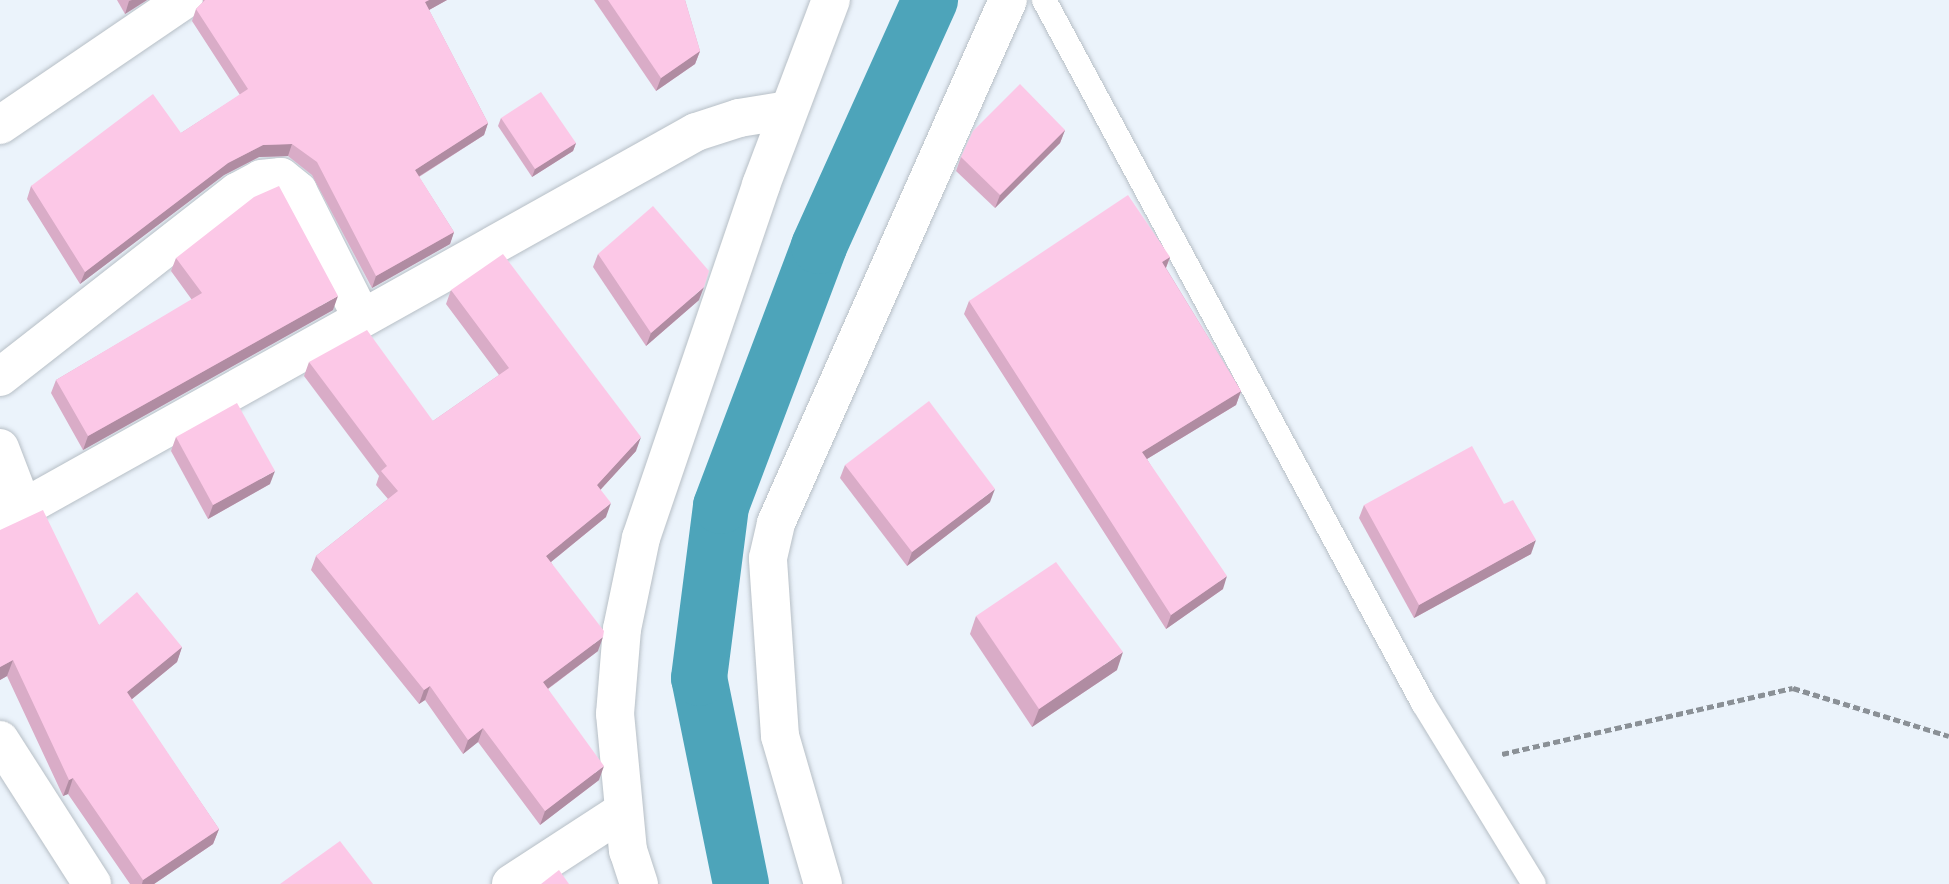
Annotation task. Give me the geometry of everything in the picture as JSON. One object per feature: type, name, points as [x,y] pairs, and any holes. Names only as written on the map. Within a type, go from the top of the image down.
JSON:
[{"type":"street","points":[[0,125],[184,0]]},
{"type":"street","points":[[639,884],[624,811],[615,714],[622,628],[641,538],[788,110],[831,0]]},
{"type":"street","points":[[823,884],[780,736],[768,558],[776,523],[1007,0]]},
{"type":"street","points":[[0,448],[11,515],[696,132],[739,117],[788,110]]},
{"type":"street","points":[[0,377],[237,192],[261,179],[281,177],[298,191],[362,318]]},
{"type":"street","points":[[0,740],[92,884]]},
{"type":"street","points":[[511,884],[624,811]]},
{"type":"lane","points":[[1044,0],[1268,420],[1460,764],[1534,884]]},
{"type":"path","points":[[1460,764],[1793,688],[1949,736]]},
{"type":"building","points":[[205,0],[429,0],[425,2],[488,123],[415,170],[454,232],[376,276],[317,162],[292,144],[263,145],[228,163],[85,272],[31,186],[153,94],[181,133],[248,89],[196,9]]},
{"type":"building","points":[[608,0],[685,0],[700,51],[661,78]]},
{"type":"building","points":[[1020,84],[1065,130],[1000,195],[961,157],[973,131]]},
{"type":"building","points":[[541,92],[576,143],[535,169],[501,118]]},
{"type":"building","points":[[279,186],[338,296],[88,436],[56,380],[202,293],[176,258],[254,197]]},
{"type":"building","points":[[1128,195],[1170,257],[1162,262],[1241,391],[1142,452],[1227,576],[1171,615],[969,301]]},
{"type":"building","points":[[653,206],[709,271],[704,287],[651,333],[598,254]]},
{"type":"building","points":[[503,254],[641,437],[597,485],[611,503],[546,556],[604,631],[603,637],[543,682],[604,766],[545,811],[483,728],[468,740],[430,686],[424,690],[316,556],[398,491],[381,471],[387,466],[309,362],[367,330],[433,421],[509,368],[451,290]]},
{"type":"building","points":[[929,401],[995,489],[912,552],[845,465]]},
{"type":"building","points":[[237,403],[275,471],[213,505],[176,437]]},
{"type":"building","points":[[1472,446],[1504,504],[1513,500],[1536,540],[1419,605],[1364,505]]},
{"type":"building","points":[[43,510],[99,625],[137,592],[182,647],[127,692],[219,829],[143,880],[73,778],[69,780],[13,660],[0,667],[0,530]]},
{"type":"building","points":[[1056,562],[1123,652],[1039,709],[976,616]]},
{"type":"building","points":[[340,841],[373,884],[280,884]]},
{"type":"building","points":[[559,870],[569,884],[541,884]]},
{"type":"waterway","points":[[741,884],[699,678],[721,506],[819,246],[930,0]]}]
